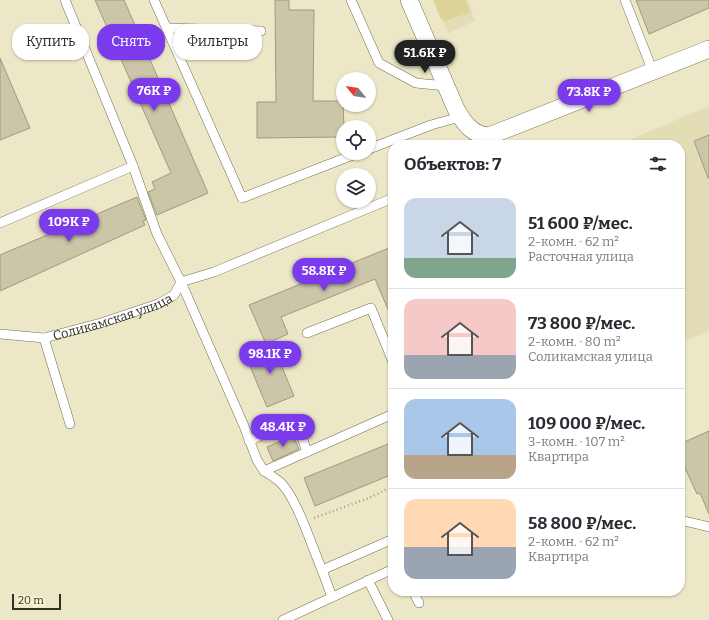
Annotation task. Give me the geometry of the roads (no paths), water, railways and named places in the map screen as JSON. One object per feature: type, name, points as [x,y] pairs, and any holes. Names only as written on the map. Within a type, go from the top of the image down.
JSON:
[{"type":"street","points":[[409,0],[456,109],[466,124],[484,140]]},
{"type":"street","points":[[491,140],[709,49]]},
{"type":"lane","points":[[65,0],[133,166],[157,234],[244,426],[257,460],[264,470],[280,482],[288,492],[302,522],[332,597]]},
{"type":"lane","points":[[154,0],[242,198],[340,160]]},
{"type":"lane","points":[[351,0],[379,63],[416,83],[446,86]]},
{"type":"lane","points":[[625,0],[653,72]]},
{"type":"lane","points":[[167,28],[173,28]]},
{"type":"lane","points":[[393,140],[432,125],[466,124]]},
{"type":"lane","points":[[376,146],[388,142]]},
{"type":"lane","points":[[0,223],[133,166]]},
{"type":"lane","name":"Соликамская улица","points":[[0,334],[44,338],[101,323],[158,304],[174,295],[180,282],[214,272],[388,200]]},
{"type":"lane","points":[[307,333],[371,308],[388,350]]},
{"type":"lane","points":[[44,338],[70,424]]},
{"type":"lane","points":[[264,470],[388,416]]},
{"type":"lane","points":[[249,441],[289,423],[294,423],[299,429],[307,452]]},
{"type":"lane","points":[[685,521],[709,527]]},
{"type":"lane","points":[[322,570],[388,541]]},
{"type":"lane","points":[[283,620],[388,571]]},
{"type":"lane","points":[[368,580],[388,620]]},
{"type":"lane","points":[[416,596],[419,603]]}]
